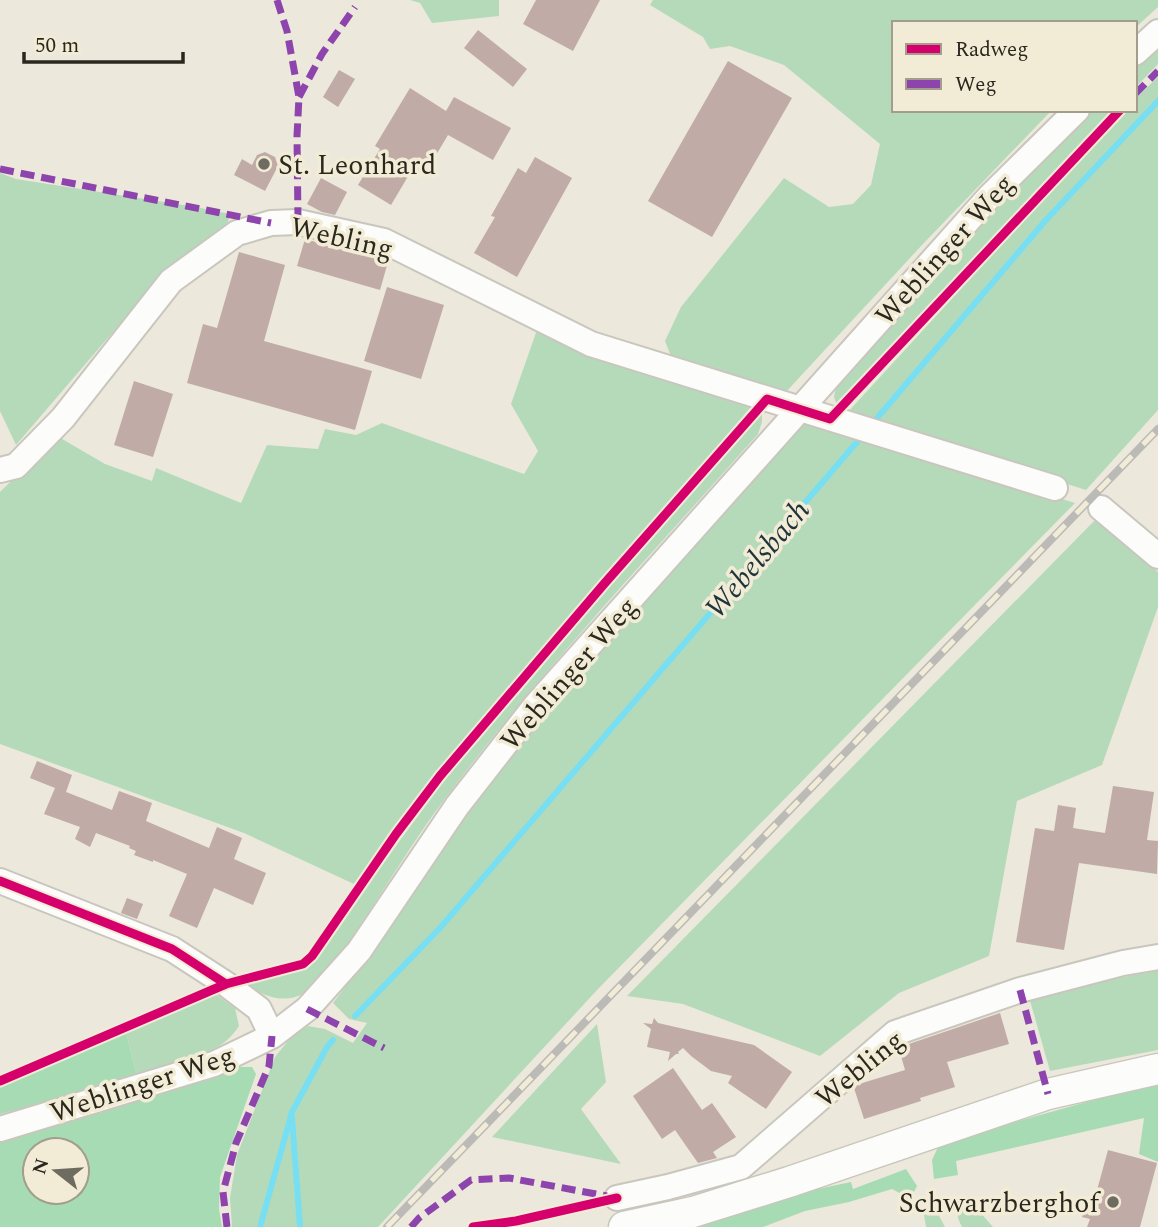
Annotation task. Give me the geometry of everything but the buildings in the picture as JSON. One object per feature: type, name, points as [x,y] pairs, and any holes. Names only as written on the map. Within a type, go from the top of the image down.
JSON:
[{"type":"main road","points":[[624,1227],[693,1212],[777,1186],[1048,1094],[1158,1069]]},
{"type":"street","points":[[1137,51],[1158,32]]},
{"type":"street","name":"Weblinger Weg","points":[[0,1129],[195,1071],[272,1036],[307,1009],[359,951],[457,807],[536,705],[990,197],[1075,112]]},
{"type":"street","name":"Webling","points":[[0,470],[16,466],[63,418],[171,281],[237,233],[271,223],[298,222],[384,241],[591,344],[1055,488]]},
{"type":"street","points":[[1101,508],[1158,556]]},
{"type":"street","points":[[0,881],[172,949],[259,1009],[272,1036]]},
{"type":"street","name":"Webling","points":[[617,1198],[741,1167],[895,1033],[1020,990],[1123,963],[1158,957]]},
{"type":"green space","points":[[410,0],[499,0],[499,16],[432,23],[420,3]]},
{"type":"green space","points":[[653,0],[1158,0],[1158,7],[1137,26],[1137,21],[892,21],[892,112],[1050,112],[785,393],[672,359],[665,341],[681,307],[784,178],[829,207],[853,204],[871,185],[880,144],[784,65],[730,46],[710,49],[703,37],[650,5]]},
{"type":"green space","points":[[1158,45],[1158,64],[1137,86],[1137,64]]},
{"type":"green space","points":[[1158,77],[1158,410],[1086,490],[847,413],[1123,112],[1137,112],[1137,97]]},
{"type":"green space","points":[[1087,112],[1112,112],[843,400],[836,403],[834,397],[837,382],[1039,160]]},
{"type":"green space","points":[[0,173],[16,179],[230,214],[227,227],[148,291],[16,445],[0,411]]},
{"type":"green space","points":[[538,327],[756,401],[450,758],[354,884],[244,833],[0,744],[0,492],[57,436],[105,464],[152,481],[156,468],[241,503],[267,445],[318,449],[325,429],[356,435],[382,423],[524,474],[538,451],[511,404]]},
{"type":"green space","points":[[759,413],[762,413],[762,422],[758,434],[597,614],[481,752],[322,976],[301,995],[284,999],[260,993],[245,984],[310,963],[445,779],[534,670]]},
{"type":"green space","points":[[802,421],[1075,503],[598,989],[378,1227],[232,1227],[230,1198],[237,1155],[275,1057],[292,1036],[308,1026],[325,1029],[353,1043],[367,1023],[349,1019],[333,1003],[447,839],[587,665]]},
{"type":"green space","points":[[1098,517],[1158,572],[1158,607],[1102,765],[1017,801],[989,956],[899,993],[820,1056],[683,1004],[627,996]]},
{"type":"green space","points":[[1158,970],[1158,1050],[1050,1071],[1029,997]]},
{"type":"green space","points":[[215,994],[235,1008],[239,1026],[230,1037],[219,1046],[193,1059],[137,1076],[125,1028]]},
{"type":"green space","points":[[597,1024],[606,1082],[581,1109],[621,1164],[492,1137]]},
{"type":"green space","points":[[125,1028],[137,1076],[0,1114],[0,1087]]},
{"type":"green space","points":[[234,1067],[252,1067],[256,1074],[220,1177],[219,1209],[222,1227],[0,1227],[0,1142]]},
{"type":"green space","points":[[1158,1082],[1158,1162],[1139,1154],[1144,1118],[956,1161],[958,1175],[934,1179],[932,1160],[940,1143]]},
{"type":"green space","points":[[906,1169],[917,1186],[913,1194],[905,1196],[892,1189],[805,1211],[763,1227],[683,1227],[785,1196],[851,1182],[853,1189]]},
{"type":"green space","points":[[972,1203],[993,1227],[962,1227],[958,1219],[958,1209]]},
{"type":"green space","points":[[932,1209],[937,1212],[945,1227],[926,1227],[924,1215]]},
{"type":"waterway","name":"Webelsbach","points":[[872,424],[1046,220],[1158,101]]},
{"type":"waterway","name":"Webelsbach","points":[[355,1016],[440,928],[863,435]]},
{"type":"waterway","name":"Webelsbach","points":[[260,1227],[292,1112],[333,1040]]},
{"type":"waterway","points":[[292,1117],[300,1227]]},
{"type":"railway","points":[[387,1227],[1158,429]]},
{"type":"marked path","points":[[277,0],[287,31],[299,97],[298,222]]},
{"type":"marked path","points":[[299,97],[322,54],[355,7]]},
{"type":"marked path","points":[[1137,92],[1158,71]]},
{"type":"marked path","points":[[0,169],[271,223]]},
{"type":"marked path","points":[[1020,990],[1048,1094]]},
{"type":"marked path","points":[[307,1009],[384,1048]]},
{"type":"marked path","points":[[227,1227],[223,1192],[236,1143],[269,1066],[272,1036]]},
{"type":"marked path","points":[[411,1227],[419,1218],[471,1180],[509,1178],[607,1196]]},
{"type":"cycle path","points":[[0,1081],[226,984],[303,964],[312,956],[396,834],[440,776],[767,399],[830,419],[1118,112]]},
{"type":"cycle path","points":[[0,881],[172,949],[226,984]]},
{"type":"cycle path","points":[[473,1227],[516,1221],[617,1198]]},
{"type":"place","name":"St. Leonhard","points":[[264,164]]},
{"type":"place","name":"Schwarzberghof","points":[[1113,1202]]}]
